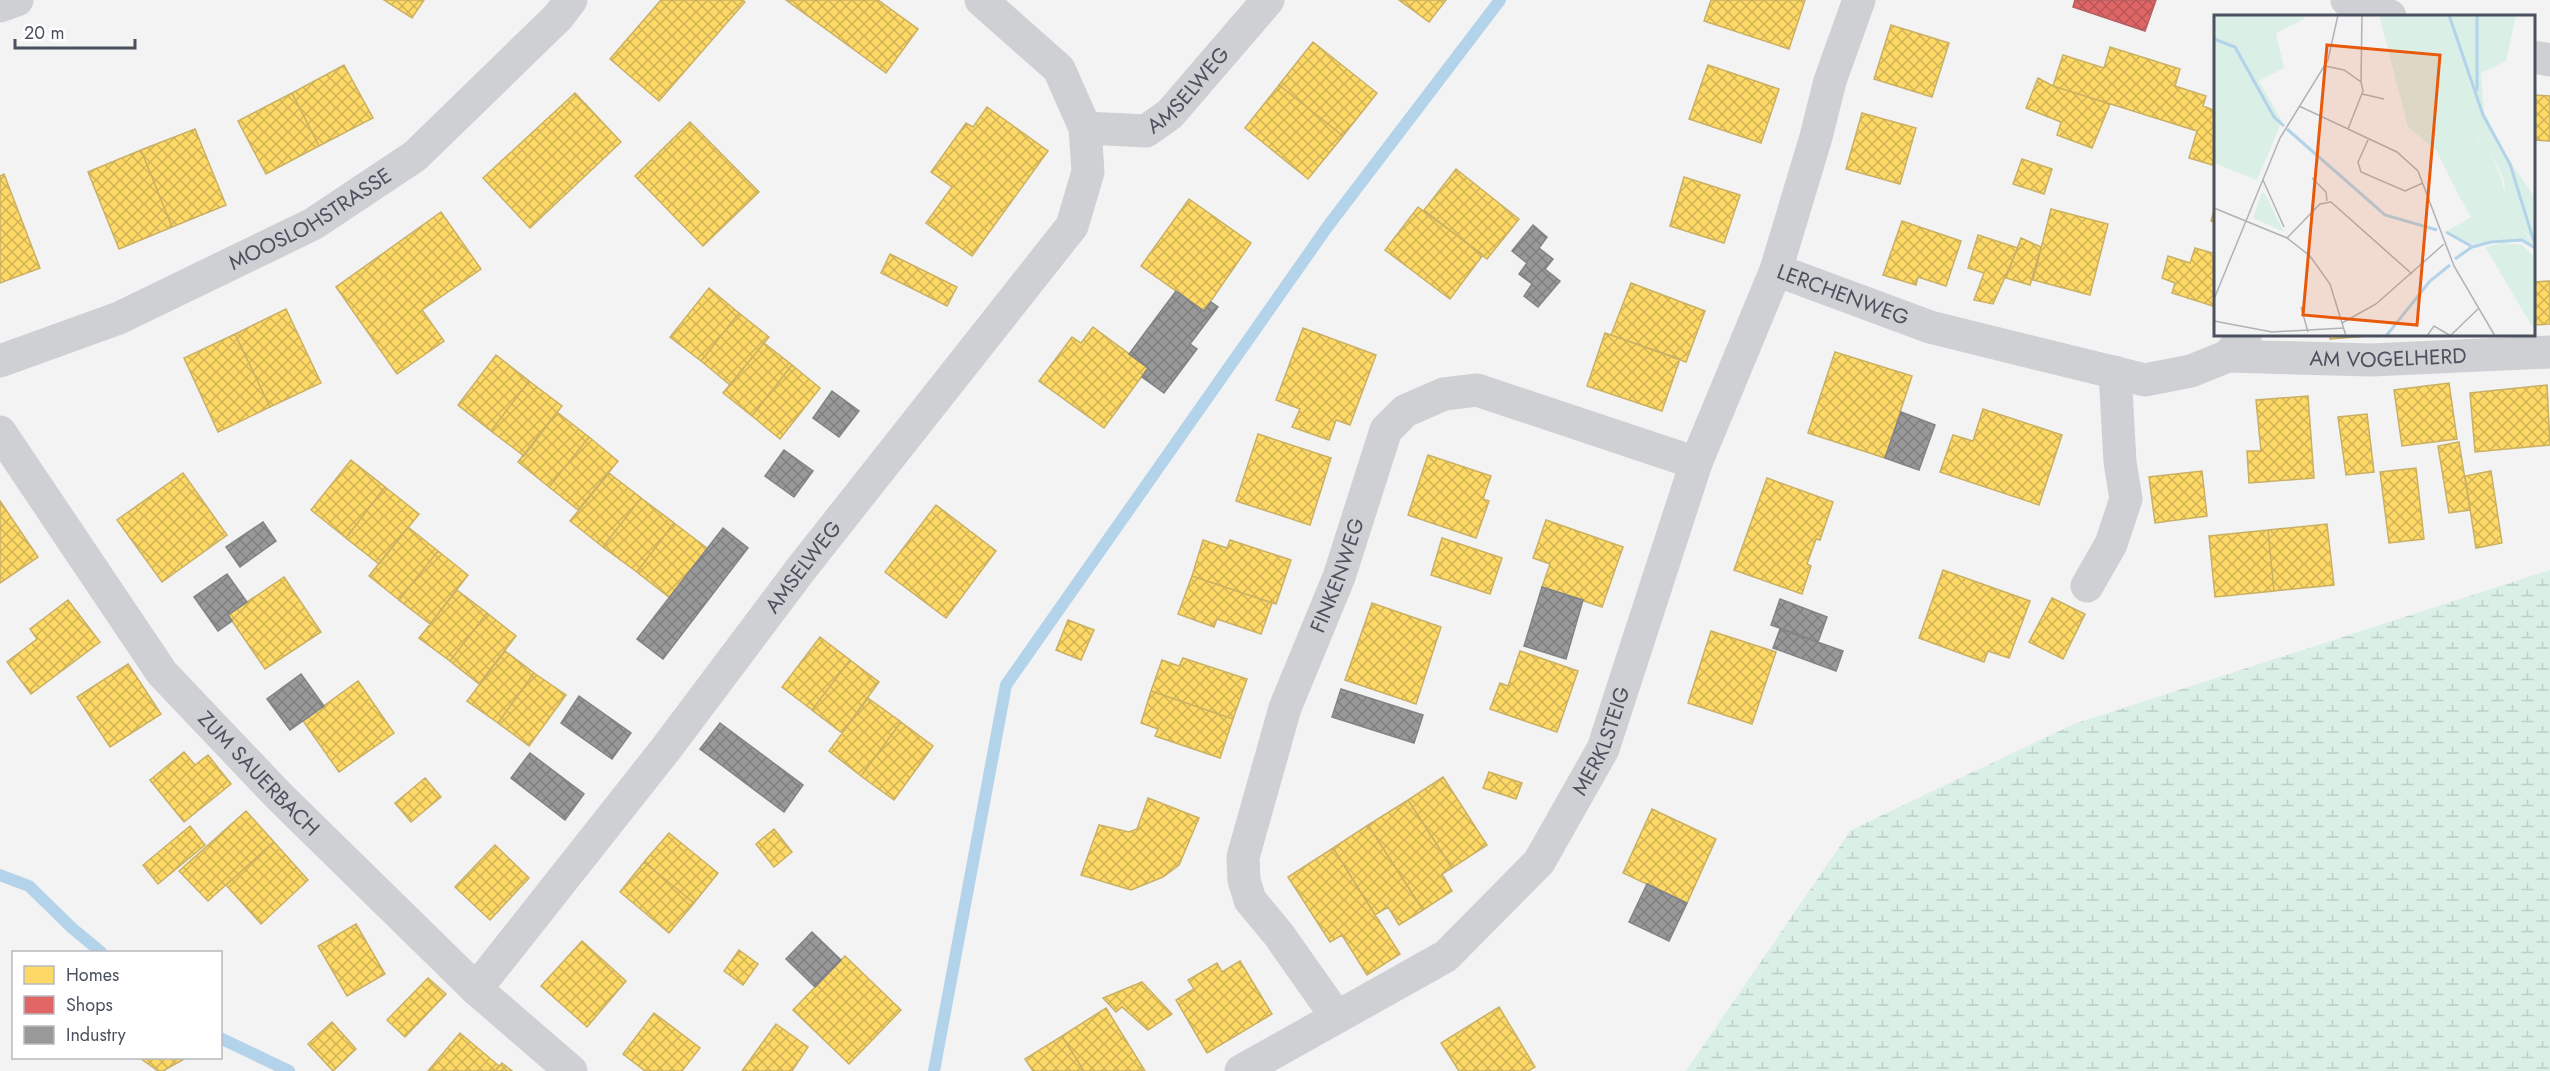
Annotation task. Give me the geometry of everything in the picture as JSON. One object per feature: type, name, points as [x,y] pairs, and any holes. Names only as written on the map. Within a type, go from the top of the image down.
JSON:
[{"type":"street","points":[[0,6],[17,0]]},
{"type":"street","name":"MOOSLOHSTRASSE","points":[[0,361],[119,318],[313,224],[415,156],[558,17],[570,0]]},
{"type":"street","name":"AMSELWEG","points":[[476,989],[658,758],[801,569],[1072,226],[1088,172],[1085,128],[1059,69],[981,0]]},
{"type":"street","name":"AMSELWEG","points":[[1085,128],[1146,131],[1170,114],[1268,0]]},
{"type":"street","name":"LERCHENWEG","points":[[1859,0],[1830,81],[1816,137],[1776,270],[1930,327],[2145,380],[2190,371],[2237,345]]},
{"type":"street","points":[[2350,6],[2386,15]]},
{"type":"street","points":[[2535,57],[2550,60]]},
{"type":"street","name":"MERKLSTEIG","points":[[1241,1071],[1446,956],[1539,862],[1602,749],[1696,463],[1776,270]]},
{"type":"street","name":"AM VOGELHERD","points":[[2237,345],[2371,360],[2550,352]]},
{"type":"street","points":[[2087,586],[2111,544],[2126,499],[2120,462],[2115,372]]},
{"type":"street","name":"FINKENWEG","points":[[1336,1016],[1279,934],[1250,900],[1244,880],[1243,857],[1285,708],[1339,577],[1386,430],[1405,411],[1444,394],[1477,390],[1696,463]]},
{"type":"street","name":"ZUM SAUERBACH","points":[[0,432],[162,673],[279,796],[476,989],[571,1071]]},
{"type":"green space","points":[[2550,570],[2550,1071],[1686,1071],[1851,830],[2074,724]]},
{"type":"building: Homes","points":[[384,0],[424,0],[412,18]]},
{"type":"building: Homes","points":[[661,0],[742,0],[745,2],[659,101],[610,59]]},
{"type":"building: Homes","points":[[786,0],[878,0],[918,29],[886,73]]},
{"type":"building: Homes","points":[[1399,0],[1446,0],[1429,22]]},
{"type":"building: Homes","points":[[1711,0],[1805,0],[1789,49],[1704,21]]},
{"type":"building: Homes","points":[[1891,25],[1949,43],[1932,97],[1874,79]]},
{"type":"building: Homes","points":[[1313,42],[1377,93],[1343,136],[1279,85]]},
{"type":"building: Homes","points":[[2110,47],[2180,69],[2175,86],[2206,96],[2203,106],[2214,110],[2214,165],[2189,158],[2197,131],[2053,86],[2063,55],[2104,68]]},
{"type":"building: Homes","points":[[344,65],[373,118],[319,146],[292,93]]},
{"type":"building: Homes","points":[[1708,65],[1779,89],[1761,143],[1689,119]]},
{"type":"building: Homes","points":[[2038,78],[2053,86],[2110,104],[2092,148],[2057,135],[2061,122],[2026,108]]},
{"type":"building: Homes","points":[[1279,85],[1343,136],[1308,179],[1245,128]]},
{"type":"building: Homes","points":[[292,93],[319,146],[266,174],[238,121]]},
{"type":"building: Homes","points":[[575,93],[621,142],[530,228],[483,178]]},
{"type":"building: Homes","points":[[2535,95],[2550,96],[2550,141],[2535,140]]},
{"type":"building: Homes","points":[[987,107],[1048,151],[972,256],[926,223],[952,187],[931,172],[966,123],[973,127]]},
{"type":"building: Homes","points":[[1862,113],[1916,128],[1900,184],[1846,169]]},
{"type":"building: Homes","points":[[690,122],[759,192],[703,246],[635,176]]},
{"type":"building: Homes","points":[[195,129],[226,205],[172,227],[141,150]]},
{"type":"building: Homes","points":[[141,150],[172,227],[119,249],[88,172]]},
{"type":"building: Homes","points":[[2022,159],[2052,169],[2044,194],[2013,184]]},
{"type":"building: Homes","points":[[1456,169],[1519,219],[1487,259],[1424,210]]},
{"type":"building: Homes","points":[[4,174],[40,268],[0,283],[0,176]]},
{"type":"building: Homes","points":[[1684,177],[1740,195],[1724,243],[1670,226]]},
{"type":"building: Homes","points":[[1189,199],[1251,243],[1204,311],[1141,266]]},
{"type":"building: Homes","points":[[1418,207],[1483,255],[1450,299],[1385,250]]},
{"type":"building: Homes","points":[[2051,209],[2108,224],[2090,295],[2033,280]]},
{"type":"building: Homes","points":[[441,212],[481,269],[422,310],[444,341],[397,374],[336,287]]},
{"type":"building: Homes","points":[[1902,221],[1961,241],[1946,286],[1918,277],[1916,285],[1883,275]]},
{"type":"building: Homes","points":[[1978,235],[2018,248],[1993,304],[1974,300],[1984,273],[1968,268]]},
{"type":"building: Homes","points":[[2021,238],[2041,247],[2030,285],[2006,278]]},
{"type":"building: Homes","points":[[2195,248],[2214,253],[2214,306],[2172,293],[2175,283],[2162,278],[2168,256],[2190,263]]},
{"type":"building: Homes","points":[[890,254],[957,287],[947,306],[881,273]]},
{"type":"building: Homes","points":[[2550,281],[2550,324],[2535,325],[2535,282]]},
{"type":"building: Homes","points":[[1631,283],[1705,311],[1686,362],[1611,335]]},
{"type":"building: Homes","points":[[709,288],[739,313],[701,361],[670,337]]},
{"type":"building: Homes","points":[[286,309],[321,383],[270,407],[235,334]]},
{"type":"building: Homes","points":[[739,313],[769,337],[730,385],[701,361]]},
{"type":"building: Homes","points":[[1093,327],[1148,368],[1104,428],[1039,381],[1072,337],[1081,343]]},
{"type":"building: Homes","points":[[1303,328],[1376,355],[1350,425],[1336,420],[1329,440],[1292,427],[1300,409],[1276,400]]},
{"type":"building: Homes","points":[[1605,333],[1680,359],[1662,411],[1587,386]]},
{"type":"building: Homes","points":[[235,334],[270,407],[218,432],[184,358]]},
{"type":"building: Homes","points":[[2330,336],[2370,336],[2330,339]]},
{"type":"building: Homes","points":[[764,343],[792,365],[752,416],[723,393]]},
{"type":"building: Homes","points":[[1835,352],[1912,376],[1885,458],[1808,433]]},
{"type":"building: Homes","points":[[496,355],[529,381],[491,431],[458,405]]},
{"type":"building: Homes","points":[[792,365],[820,388],[780,439],[752,416]]},
{"type":"building: Homes","points":[[529,381],[562,406],[524,456],[491,431]]},
{"type":"building: Homes","points":[[2449,383],[2457,439],[2402,446],[2394,390]]},
{"type":"building: Homes","points":[[2547,385],[2550,445],[2475,452],[2470,393]]},
{"type":"building: Homes","points":[[2308,396],[2314,478],[2249,483],[2247,451],[2261,451],[2256,400]]},
{"type":"building: Homes","points":[[1983,409],[2062,435],[2039,505],[1940,472],[1953,435],[1973,441]]},
{"type":"building: Homes","points":[[557,412],[589,437],[549,487],[518,462]]},
{"type":"building: Homes","points":[[2367,414],[2374,472],[2346,475],[2338,417]]},
{"type":"building: Homes","points":[[1258,434],[1331,458],[1310,525],[1236,501]]},
{"type":"building: Homes","points":[[589,437],[618,461],[578,510],[549,487]]},
{"type":"building: Homes","points":[[2459,442],[2470,510],[2449,513],[2438,446]]},
{"type":"building: Homes","points":[[1428,455],[1491,476],[1483,499],[1489,501],[1476,538],[1408,515]]},
{"type":"building: Homes","points":[[351,460],[385,487],[346,538],[311,510]]},
{"type":"building: Homes","points":[[2416,468],[2424,539],[2389,543],[2380,472]]},
{"type":"building: Homes","points":[[2202,471],[2207,516],[2155,523],[2149,477]]},
{"type":"building: Homes","points":[[2491,471],[2502,543],[2476,548],[2465,476]]},
{"type":"building: Homes","points":[[183,473],[227,535],[162,582],[117,520]]},
{"type":"building: Homes","points":[[609,473],[641,498],[603,547],[570,521]]},
{"type":"building: Homes","points":[[1767,478],[1833,502],[1820,540],[1816,539],[1807,564],[1811,566],[1802,594],[1734,570]]},
{"type":"building: Homes","points":[[385,487],[419,514],[379,564],[346,538]]},
{"type":"building: Homes","points":[[641,498],[674,523],[637,572],[603,547]]},
{"type":"building: Homes","points":[[0,501],[38,557],[0,583]]},
{"type":"building: Homes","points":[[936,505],[996,551],[946,618],[885,572]]},
{"type":"building: Homes","points":[[1546,520],[1623,547],[1602,607],[1542,587],[1550,564],[1533,558]]},
{"type":"building: Homes","points":[[674,523],[708,549],[670,598],[637,572]]},
{"type":"building: Homes","points":[[2327,524],[2334,585],[2274,591],[2268,530]]},
{"type":"building: Homes","points":[[408,527],[438,551],[399,600],[369,576]]},
{"type":"building: Homes","points":[[2268,530],[2274,591],[2215,597],[2209,536]]},
{"type":"building: Homes","points":[[1442,538],[1502,558],[1490,594],[1431,575]]},
{"type":"building: Homes","points":[[1203,540],[1227,548],[1230,540],[1291,560],[1276,604],[1192,576]]},
{"type":"building: Homes","points":[[438,551],[468,575],[430,624],[399,600]]},
{"type":"building: Homes","points":[[1943,570],[2030,601],[2009,658],[1988,651],[1984,662],[1919,638]]},
{"type":"building: Homes","points":[[1192,576],[1272,603],[1261,634],[1217,619],[1214,627],[1178,614]]},
{"type":"building: Homes","points":[[284,577],[321,632],[265,669],[228,615]]},
{"type":"building: Homes","points":[[457,590],[487,613],[450,661],[419,638]]},
{"type":"building: Homes","points":[[2052,598],[2085,614],[2063,659],[2029,642]]},
{"type":"building: Homes","points":[[68,600],[100,642],[31,694],[7,662],[37,639],[30,629]]},
{"type":"building: Homes","points":[[1372,603],[1441,627],[1416,704],[1345,680]]},
{"type":"building: Homes","points":[[487,613],[516,636],[479,684],[450,661]]},
{"type":"building: Homes","points":[[1068,620],[1094,630],[1081,660],[1056,650]]},
{"type":"building: Homes","points":[[1711,631],[1776,652],[1752,724],[1688,703]]},
{"type":"building: Homes","points":[[820,637],[850,660],[812,710],[782,687]]},
{"type":"building: Homes","points":[[505,651],[534,673],[498,723],[467,701]]},
{"type":"building: Homes","points":[[1520,651],[1578,671],[1557,732],[1490,709],[1500,683],[1508,686]]},
{"type":"building: Homes","points":[[1183,658],[1247,679],[1233,719],[1151,691],[1162,660],[1179,666]]},
{"type":"building: Homes","points":[[850,660],[879,682],[842,733],[812,710]]},
{"type":"building: Homes","points":[[128,664],[161,714],[110,747],[77,697]]},
{"type":"building: Homes","points":[[534,673],[566,695],[529,746],[498,723]]},
{"type":"building: Homes","points":[[358,681],[394,733],[339,772],[303,721]]},
{"type":"building: Homes","points":[[1151,691],[1233,719],[1220,758],[1155,736],[1158,729],[1141,723]]},
{"type":"building: Homes","points":[[868,698],[901,722],[861,776],[829,751]]},
{"type":"building: Homes","points":[[901,722],[933,746],[894,800],[861,776]]},
{"type":"building: Homes","points":[[184,752],[195,765],[208,755],[231,784],[184,822],[150,780]]},
{"type":"building: Homes","points":[[1489,772],[1522,783],[1516,799],[1483,788]]},
{"type":"building: Homes","points":[[1443,777],[1487,845],[1452,868],[1408,800]]},
{"type":"building: Homes","points":[[425,778],[441,797],[411,822],[395,803]]},
{"type":"building: Homes","points":[[1148,798],[1199,818],[1179,865],[1163,877],[1131,890],[1081,875],[1099,825],[1129,832],[1137,829]]},
{"type":"building: Homes","points":[[1408,800],[1452,868],[1442,874],[1452,891],[1423,910],[1368,825]]},
{"type":"building: Homes","points":[[1652,809],[1716,839],[1687,903],[1623,873]]},
{"type":"building: Homes","points":[[246,811],[274,842],[208,901],[179,871]]},
{"type":"building: Homes","points":[[1368,825],[1423,910],[1399,925],[1388,907],[1375,915],[1333,848]]},
{"type":"building: Homes","points":[[190,826],[205,845],[158,884],[143,865]]},
{"type":"building: Homes","points":[[774,829],[792,852],[774,867],[756,844]]},
{"type":"building: Homes","points":[[669,833],[718,873],[694,903],[644,862]]},
{"type":"building: Homes","points":[[274,842],[308,880],[261,924],[226,885]]},
{"type":"building: Homes","points":[[495,845],[529,878],[490,920],[455,887]]},
{"type":"building: Homes","points":[[1333,848],[1400,954],[1367,975],[1342,935],[1330,942],[1288,877]]},
{"type":"building: Homes","points":[[644,862],[694,903],[669,933],[620,892]]},
{"type":"building: Homes","points":[[356,924],[385,974],[347,996],[318,946]]},
{"type":"building: Homes","points":[[582,941],[626,981],[587,1027],[541,986]]},
{"type":"building: Homes","points":[[739,950],[758,964],[743,985],[724,971]]},
{"type":"building: Homes","points":[[845,956],[901,1010],[849,1064],[793,1010]]},
{"type":"building: Homes","points":[[1240,961],[1272,1014],[1207,1053],[1176,1000],[1194,989],[1188,980],[1217,963],[1222,972]]},
{"type":"building: Homes","points":[[428,978],[446,994],[405,1037],[387,1020]]},
{"type":"building: Homes","points":[[1142,982],[1172,1014],[1148,1030],[1122,1007],[1116,1012],[1103,998]]},
{"type":"building: Homes","points":[[1499,1007],[1535,1067],[1528,1071],[1459,1071],[1441,1043]]},
{"type":"building: Homes","points":[[1106,1008],[1145,1071],[1084,1071],[1062,1036]]},
{"type":"building: Homes","points":[[654,1013],[700,1048],[682,1071],[645,1071],[623,1054]]},
{"type":"building: Homes","points":[[332,1022],[356,1049],[333,1071],[308,1044]]},
{"type":"building: Homes","points":[[776,1024],[808,1047],[792,1071],[742,1071]]},
{"type":"building: Homes","points":[[460,1033],[499,1066],[495,1071],[428,1071]]},
{"type":"building: Homes","points":[[1062,1036],[1084,1071],[1033,1071],[1025,1059]]},
{"type":"building: Homes","points":[[141,1059],[184,1059],[163,1071],[158,1071]]},
{"type":"building: Homes","points":[[502,1063],[512,1071],[495,1071]]},
{"type":"building: Shops","points":[[2075,0],[2156,0],[2145,31],[2073,7]]},
{"type":"building: Industry","points":[[1533,225],[1547,237],[1539,248],[1553,259],[1545,269],[1560,281],[1538,307],[1524,296],[1532,284],[1519,274],[1527,263],[1512,251]]},
{"type":"building: Industry","points":[[1176,291],[1204,311],[1211,302],[1218,307],[1190,344],[1197,349],[1164,393],[1142,377],[1148,368],[1129,354]]},
{"type":"building: Industry","points":[[832,391],[859,411],[839,437],[813,418]]},
{"type":"building: Industry","points":[[1901,412],[1935,425],[1919,470],[1885,458]]},
{"type":"building: Industry","points":[[784,450],[813,471],[794,497],[765,476]]},
{"type":"building: Industry","points":[[263,522],[276,541],[240,567],[226,547]]},
{"type":"building: Industry","points":[[723,528],[748,548],[663,659],[637,639]]},
{"type":"building: Industry","points":[[227,574],[247,602],[228,615],[232,621],[218,631],[194,597]]},
{"type":"building: Industry","points":[[1542,587],[1583,600],[1566,659],[1524,646]]},
{"type":"building: Industry","points":[[1780,599],[1827,617],[1818,642],[1771,625]]},
{"type":"building: Industry","points":[[1780,629],[1843,651],[1836,671],[1773,648]]},
{"type":"building: Industry","points":[[301,674],[324,706],[290,730],[267,699]]},
{"type":"building: Industry","points":[[1341,689],[1423,715],[1414,743],[1332,717]]},
{"type":"building: Industry","points":[[579,696],[631,733],[612,759],[561,723]]},
{"type":"building: Industry","points":[[720,723],[803,785],[784,812],[700,749]]},
{"type":"building: Industry","points":[[530,753],[584,794],[565,820],[511,778]]},
{"type":"building: Industry","points":[[1647,884],[1687,903],[1669,941],[1629,922]]},
{"type":"building: Industry","points":[[812,932],[841,960],[815,987],[786,959]]},
{"type":"waterway","points":[[934,1071],[1006,685],[1328,226],[1500,0]]},
{"type":"waterway","points":[[0,875],[29,886],[72,928],[100,951]]},
{"type":"waterway","points":[[222,1039],[289,1071]]}]
